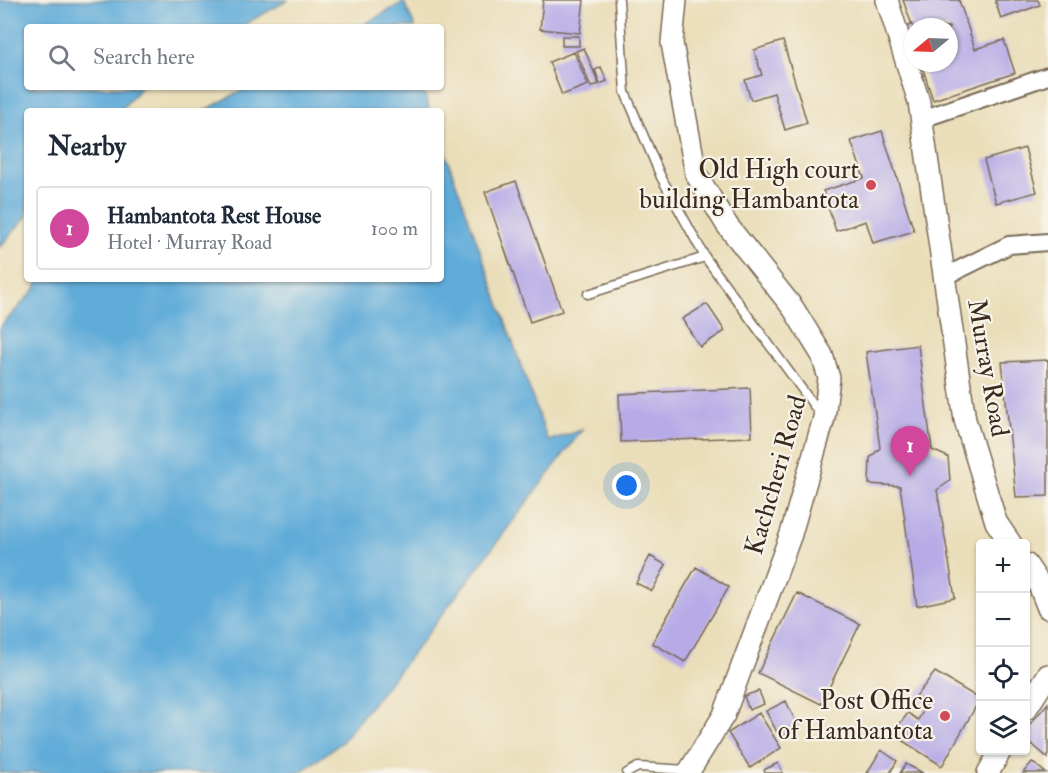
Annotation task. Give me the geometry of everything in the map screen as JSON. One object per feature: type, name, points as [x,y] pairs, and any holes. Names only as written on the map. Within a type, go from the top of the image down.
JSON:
[{"type":"street","name":"Kachcheri Road","points":[[676,0],[672,44],[696,174],[727,225],[793,308],[822,355],[829,378],[824,418],[791,534],[724,715],[692,772]]},
{"type":"street","points":[[887,0],[922,119],[1048,76]]},
{"type":"street","name":"Murray Road","points":[[922,119],[965,420],[996,522],[1008,539]]},
{"type":"street","points":[[945,276],[1009,245],[1048,242]]},
{"type":"street","points":[[1030,570],[1037,580],[1048,608]]},
{"type":"street","points":[[1030,703],[1048,675]]},
{"type":"street","points":[[988,773],[998,755]]},
{"type":"lane","points":[[619,0],[622,16],[624,92],[661,177],[705,257],[824,418]]},
{"type":"lane","points":[[588,294],[705,257]]},
{"type":"lane","points":[[627,773],[638,767],[692,772]]},
{"type":"water","points":[[0,0],[288,0],[245,24],[24,24],[24,90],[138,90],[123,108],[24,108],[24,219],[0,247]]},
{"type":"water","points":[[404,2],[414,24],[364,24]]},
{"type":"water","points":[[242,90],[423,90],[429,108],[210,108]]},
{"type":"water","points":[[444,149],[548,441],[582,430],[416,649],[341,743],[299,773],[0,773],[0,327],[35,289],[38,282],[444,282]]},
{"type":"building","points":[[543,0],[584,0],[580,33],[540,29]]},
{"type":"building","points":[[903,0],[959,0],[975,49],[1004,40],[1015,73],[933,100],[924,72],[958,72],[958,18],[909,18]]},
{"type":"building","points":[[995,0],[1038,0],[1040,5],[1001,19]]},
{"type":"building","points":[[562,36],[579,36],[579,46],[562,46]]},
{"type":"building","points":[[783,41],[807,123],[785,130],[774,93],[751,100],[745,80],[762,75],[754,50]]},
{"type":"building","points":[[584,48],[599,84],[591,87],[576,51]]},
{"type":"building","points":[[574,52],[588,85],[562,95],[549,62]]},
{"type":"building","points":[[601,67],[607,81],[600,84],[595,70]]},
{"type":"building","name":"Old High court building Hambantota","points":[[882,131],[914,231],[873,243],[866,221],[836,231],[823,191],[864,178],[851,141]]},
{"type":"building","points":[[1025,148],[1037,192],[996,203],[984,160]]},
{"type":"building","points":[[516,181],[562,311],[530,322],[485,192]]},
{"type":"building","points":[[707,304],[725,331],[700,347],[682,319]]},
{"type":"building","points":[[918,345],[932,450],[948,457],[950,481],[937,490],[955,598],[917,606],[900,486],[869,484],[870,458],[880,448],[866,352]]},
{"type":"building","points":[[1048,360],[1048,496],[1016,497],[1002,362]]},
{"type":"building","points":[[750,388],[752,437],[621,442],[619,394]]},
{"type":"building","points":[[650,556],[666,565],[652,591],[636,583]]},
{"type":"building","points":[[696,567],[729,587],[685,662],[652,643]]},
{"type":"building","points":[[797,593],[860,624],[821,704],[758,673]]},
{"type":"building","name":"Post Office of Hambantota","points":[[935,672],[976,697],[976,706],[942,766],[892,734],[908,713],[918,720],[927,704],[916,696]]},
{"type":"building","points":[[759,691],[764,704],[749,710],[744,696]]},
{"type":"building","points":[[786,701],[799,729],[780,738],[766,711]]},
{"type":"building","points":[[1048,703],[1048,758],[1030,742],[1030,724]]},
{"type":"building","points":[[759,713],[781,748],[750,768],[728,733]]},
{"type":"building","points":[[881,750],[897,761],[890,773],[867,773]]},
{"type":"building","points":[[1032,762],[1046,773],[1023,773]]},
{"type":"building","points":[[778,763],[783,773],[765,773],[764,770]]},
{"type":"building","points":[[906,764],[923,773],[900,773]]},
{"type":"place","name":"Old High court building Hambantota","points":[[871,185]]},
{"type":"place","name":"Hambantota Rest House","points":[[910,476]]},
{"type":"place","name":"Post Office of Hambantota","points":[[945,716]]}]
